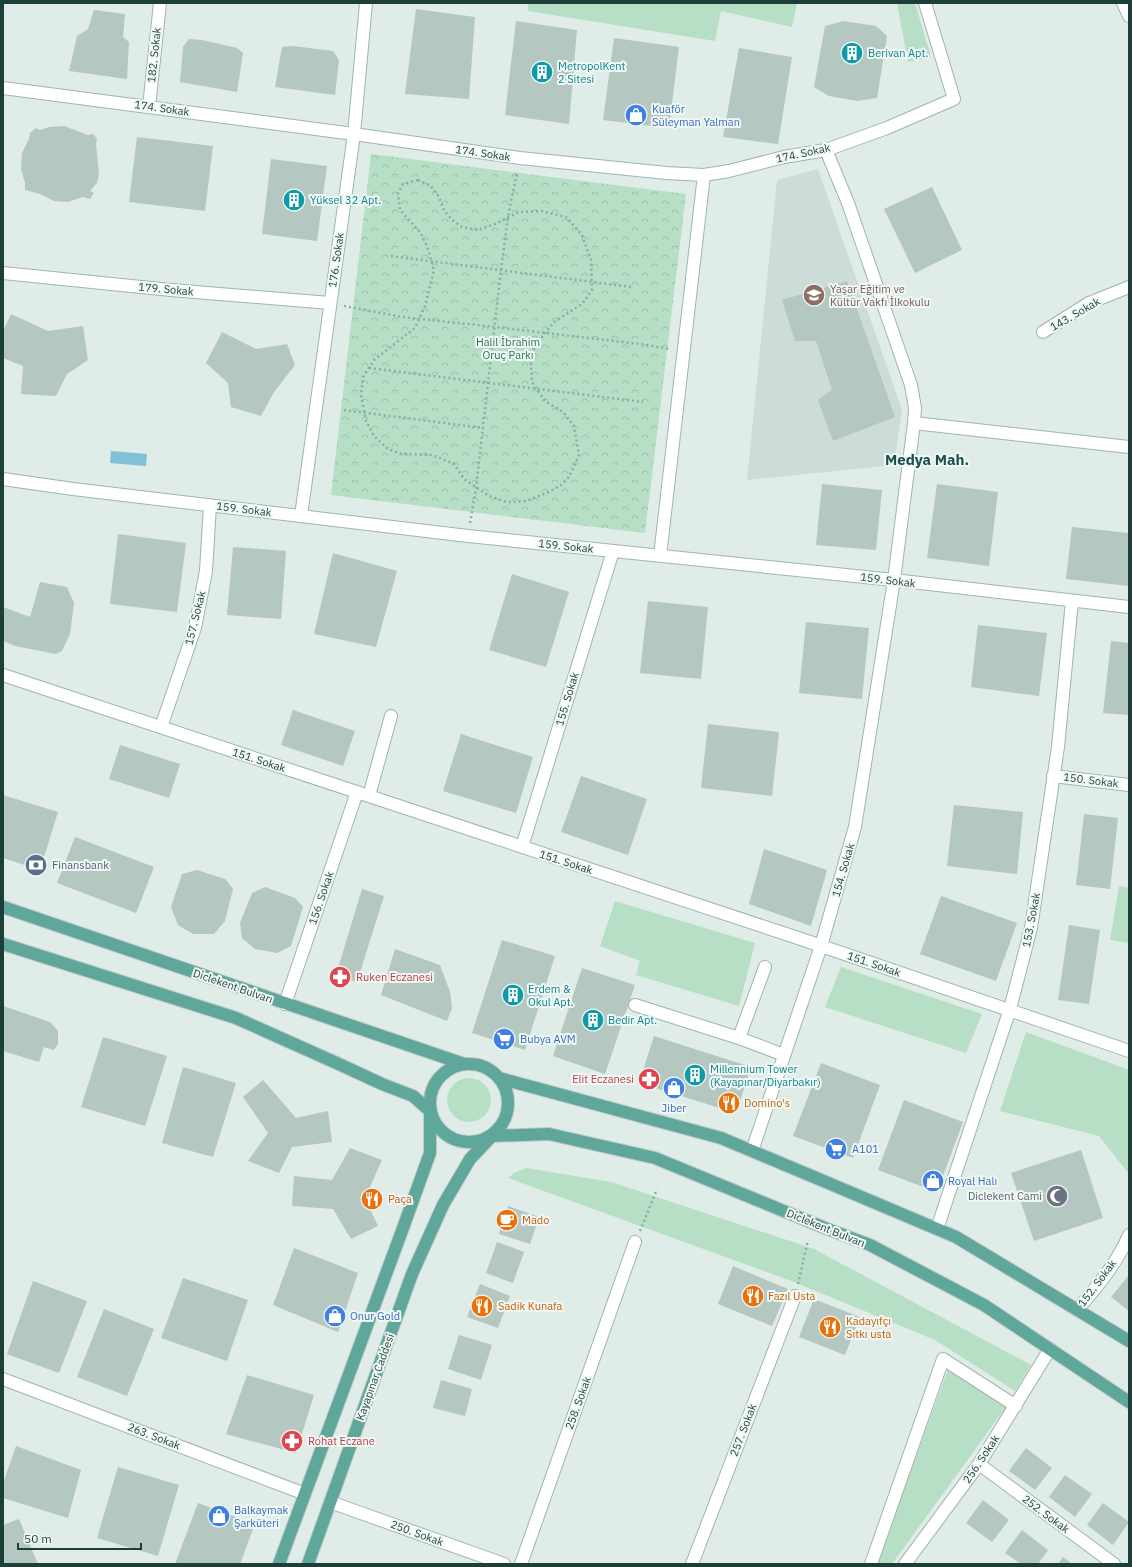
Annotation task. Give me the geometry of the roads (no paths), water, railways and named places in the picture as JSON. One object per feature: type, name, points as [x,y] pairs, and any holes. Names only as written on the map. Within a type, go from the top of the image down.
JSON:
[{"type":"main road","name":"Diclekent Bulvarı","points":[[3,906],[285,1004],[464,1064]]},
{"type":"main road","points":[[3,944],[236,1018],[341,1064],[382,1084],[413,1096],[430,1111],[435,1123],[443,1133],[455,1140],[467,1143],[480,1141],[492,1136],[502,1126],[507,1114],[509,1101],[506,1089],[499,1078],[490,1069],[464,1064],[452,1068],[442,1075],[434,1086],[430,1098],[430,1111],[430,1153],[404,1228],[279,1564]]},
{"type":"main road","points":[[499,1078],[721,1138],[956,1237],[1129,1342]]},
{"type":"main road","name":"Diclekent Bulvarı","points":[[492,1136],[549,1134],[655,1158],[870,1245],[984,1305],[1129,1402]]},
{"type":"main road","name":"Kayapınar Caddesi","points":[[308,1564],[412,1274],[443,1205],[470,1159],[492,1136]]},
{"type":"street","name":"182. Sokak","points":[[149,107],[160,3]]},
{"type":"street","name":"176. Sokak","points":[[301,516],[354,134],[366,3]]},
{"type":"street","name":"174. Sokak","points":[[3,88],[354,134],[520,158],[666,173],[704,175],[729,171],[784,156],[826,150],[887,128],[954,98],[925,3]]},
{"type":"street","points":[[1123,3],[1129,16]]},
{"type":"street","name":"154. Sokak","points":[[752,1151],[821,946],[855,827],[894,580],[914,423],[915,408],[910,385],[848,203],[826,150]]},
{"type":"street","points":[[660,556],[704,175]]},
{"type":"street","name":"179. Sokak","points":[[3,273],[171,290],[330,303]]},
{"type":"street","name":"143. Sokak","points":[[1043,332],[1089,304],[1129,288]]},
{"type":"street","points":[[914,423],[1129,447]]},
{"type":"street","name":"159. Sokak","points":[[3,479],[72,489],[468,536],[1129,606]]},
{"type":"street","name":"157. Sokak","points":[[161,728],[195,628],[206,571],[210,505]]},
{"type":"street","name":"155. Sokak","points":[[522,847],[612,551]]},
{"type":"street","name":"153. Sokak","points":[[937,1229],[1010,1009],[1031,928],[1053,776],[1072,601]]},
{"type":"street","name":"151. Sokak","points":[[3,675],[1010,1009],[1129,1051]]},
{"type":"street","points":[[369,796],[391,716]]},
{"type":"street","name":"150. Sokak","points":[[1053,776],[1129,785]]},
{"type":"street","name":"156. Sokak","points":[[285,1004],[357,792]]},
{"type":"street","points":[[739,1038],[765,967]]},
{"type":"street","points":[[635,1005],[739,1038],[784,1055]]},
{"type":"street","name":"152. Sokak","points":[[1077,1310],[1106,1275],[1129,1235]]},
{"type":"street","name":"258. Sokak","points":[[521,1564],[635,1242]]},
{"type":"street","name":"257. Sokak","points":[[692,1564],[795,1296]]},
{"type":"street","name":"256. Sokak","points":[[905,1564],[979,1464],[1050,1349]]},
{"type":"street","points":[[871,1564],[943,1359],[1016,1406]]},
{"type":"street","name":"263. Sokak","points":[[3,1379],[305,1494]]},
{"type":"street","name":"252. Sokak","points":[[979,1464],[1114,1564]]},
{"type":"street","name":"250. Sokak","points":[[330,1502],[484,1561],[504,1564]]},
{"type":"water","points":[[111,451],[147,454],[146,466],[110,463]]},
{"type":"place","name":"Berivan Apt.","points":[[852,53]]},
{"type":"place","name":"MetropolKent 2 Sitesi","points":[[542,72]]},
{"type":"place","name":"Kuaför Süleyman Yalman","points":[[636,115]]},
{"type":"place","name":"Yüksel 32 Apt.","points":[[294,200]]},
{"type":"place","name":"Yaşar Eğitim ve Kültür Vakfı İlkokulu","points":[[814,295]]},
{"type":"place","name":"Finansbank","points":[[36,865]]},
{"type":"place","name":"Ruken Eczanesi","points":[[340,977]]},
{"type":"place","name":"Erdem & Okul Apt.","points":[[513,995]]},
{"type":"place","name":"Bedir Apt.","points":[[593,1020]]},
{"type":"place","name":"Bubya AVM","points":[[504,1039]]},
{"type":"place","name":"Millennium Tower (Kayapınar/Diyarbakır)","points":[[695,1075]]},
{"type":"place","name":"Elit Eczanesi","points":[[649,1079]]},
{"type":"place","name":"Jiber","points":[[674,1088]]},
{"type":"place","name":"Domino's","points":[[729,1103]]},
{"type":"place","name":"A101","points":[[836,1149]]},
{"type":"place","name":"Royal Halı","points":[[933,1181]]},
{"type":"place","name":"Diclekent Cami","points":[[1057,1196]]},
{"type":"place","name":"Paça","points":[[372,1199]]},
{"type":"place","name":"Mado","points":[[507,1220]]},
{"type":"place","name":"Fazıl Usta","points":[[753,1296]]},
{"type":"place","name":"Sadik Kunafa","points":[[482,1306]]},
{"type":"place","name":"Onur Gold","points":[[335,1316]]},
{"type":"place","name":"Kadayıfçı Sıtkı usta","points":[[830,1327]]},
{"type":"place","name":"Rohat Eczane","points":[[292,1441]]},
{"type":"place","name":"Balkaymak Şarküteri","points":[[219,1516]]},
{"type":"district","name":"Medya Mah.","points":[[927,459]]},
{"type":"park label","name":"Halil İbrahim Oruç Parkı","points":[[508,348]]}]
